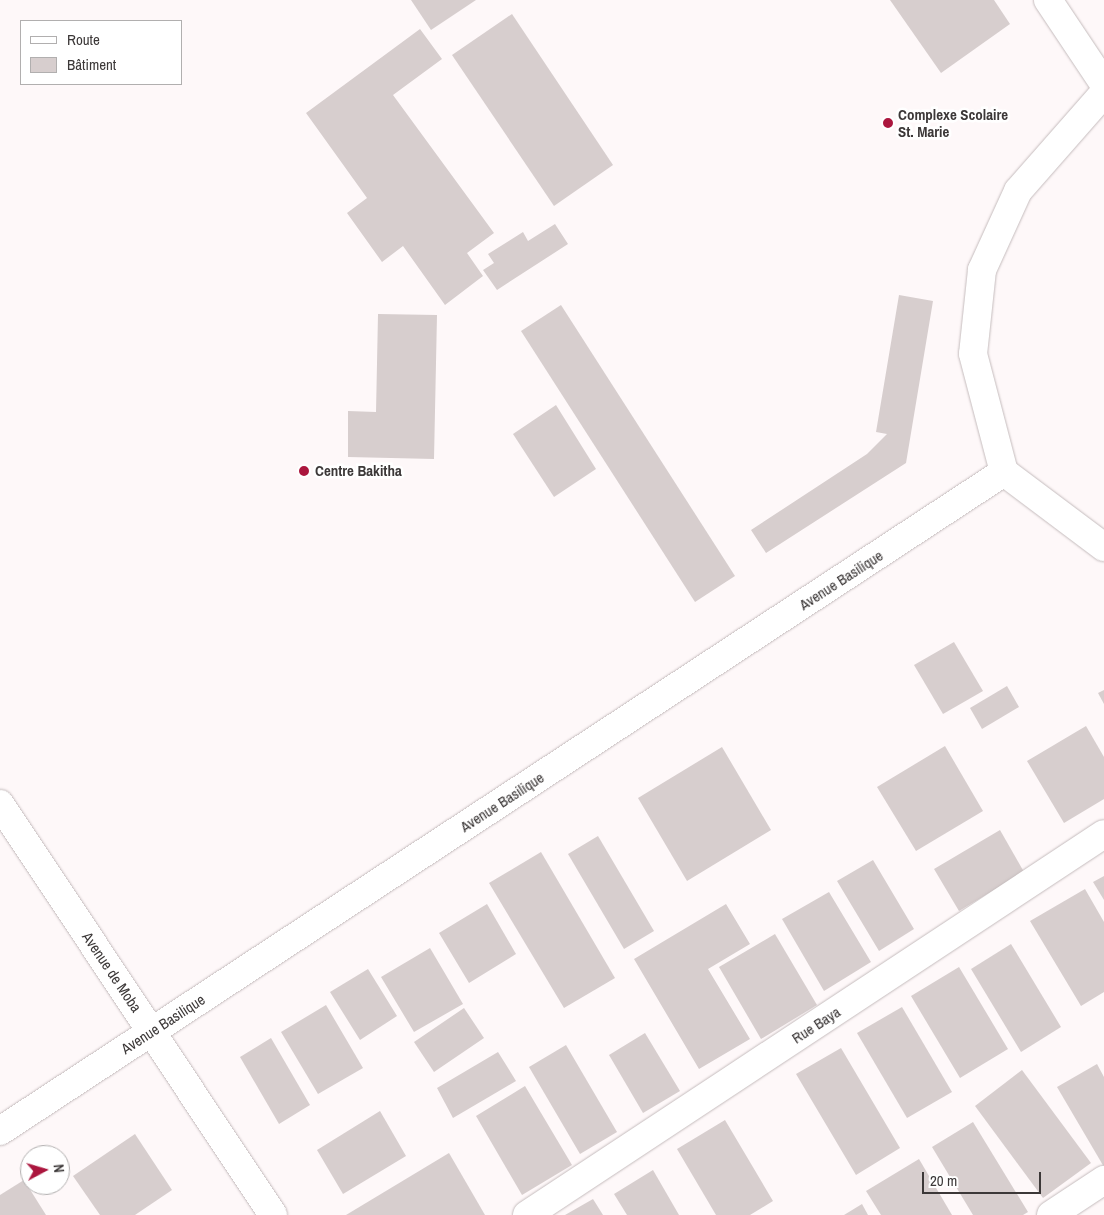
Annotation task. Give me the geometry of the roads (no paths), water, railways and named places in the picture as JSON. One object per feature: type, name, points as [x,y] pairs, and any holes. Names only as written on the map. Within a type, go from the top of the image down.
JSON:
[{"type":"street","points":[[1048,0],[1104,84]]},
{"type":"street","points":[[1104,93],[1018,192],[982,270],[973,354],[1004,472],[1104,547]]},
{"type":"street","name":"Avenue Basilique","points":[[0,1131],[1004,472]]},
{"type":"street","name":"Avenue de Moba","points":[[0,804],[273,1215]]},
{"type":"street","name":"Rue Baya","points":[[527,1215],[1104,834]]},
{"type":"street","points":[[1051,1215],[1104,1180]]},
{"type":"place","name":"Complexe Scolaire St. Marie","points":[[888,123]]},
{"type":"place","name":"Centre Bakitha","points":[[304,471]]}]
